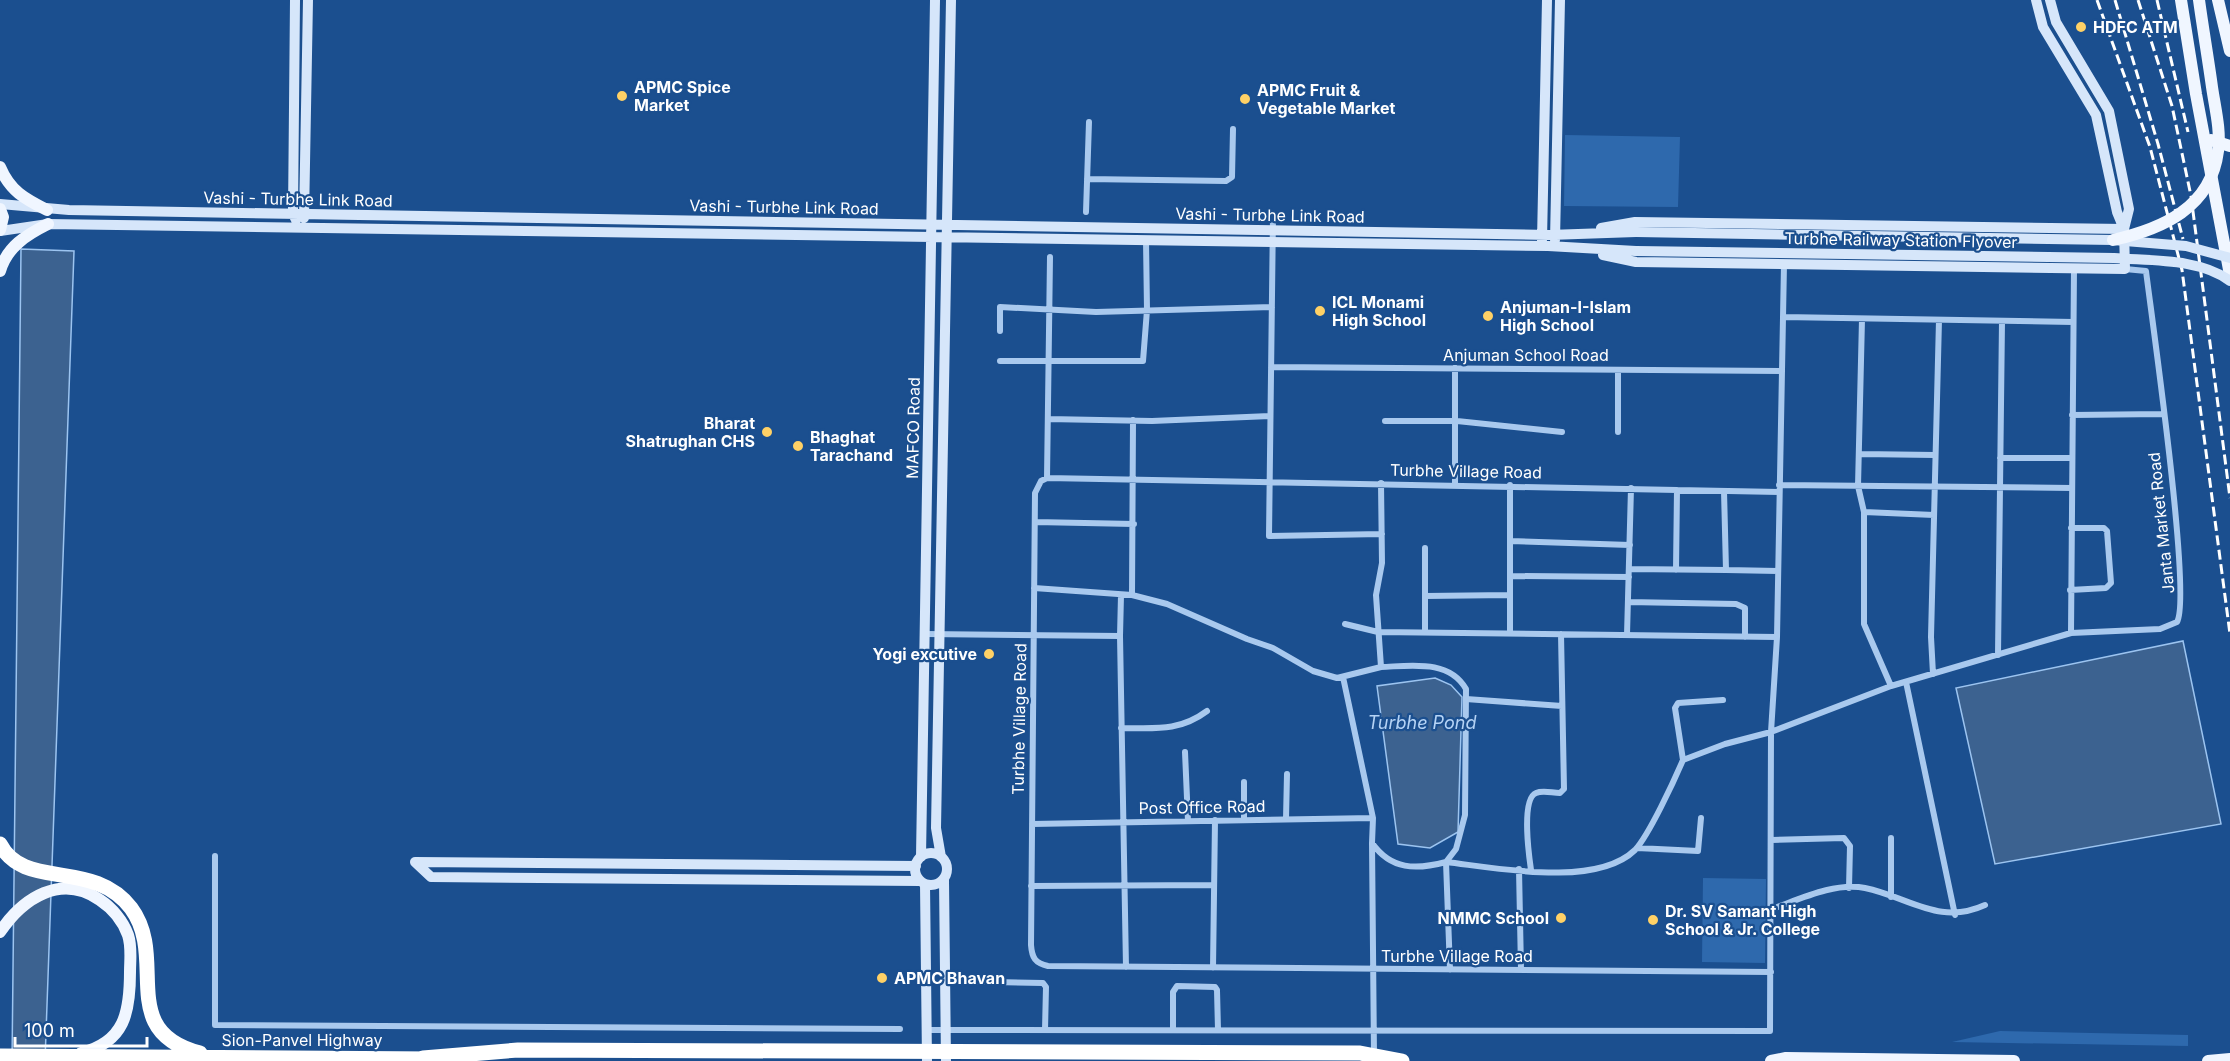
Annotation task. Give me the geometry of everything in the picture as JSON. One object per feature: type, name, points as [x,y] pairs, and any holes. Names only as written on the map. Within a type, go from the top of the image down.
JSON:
[{"type":"highway","points":[[3,849],[27,869],[61,874],[100,884],[118,895],[131,909],[143,929],[146,944],[148,1000],[155,1024],[171,1042],[184,1049],[220,1058]]},
{"type":"highway","points":[[423,1058],[518,1050],[853,1056],[1360,1053],[1402,1061]]},
{"type":"highway","name":"Sion-Panvel Highway","points":[[0,1056],[423,1058]]},
{"type":"highway","points":[[423,1058],[458,1061]]},
{"type":"main road","points":[[295,0],[293,214],[300,228]]},
{"type":"main road","points":[[300,228],[306,214],[308,0]]},
{"type":"main road","name":"MAFCO Road","points":[[919,862],[925,648],[935,0]]},
{"type":"main road","name":"MAFCO Road","points":[[941,857],[936,828],[951,0]]},
{"type":"main road","points":[[1542,246],[1547,0]]},
{"type":"main road","points":[[1555,247],[1560,0]]},
{"type":"main road","points":[[2036,0],[2043,27],[2096,115],[2117,212],[2124,229]]},
{"type":"main road","points":[[1568,248],[1636,262],[2125,269],[2124,229],[2129,209],[2109,111],[2056,22],[2050,0]]},
{"type":"main road","points":[[2181,0],[2230,276]]},
{"type":"main road","points":[[2113,240],[2147,232],[2181,214],[2203,191],[2216,164],[2217,120],[2199,0]]},
{"type":"main road","points":[[2218,0],[2230,51]]},
{"type":"main road","points":[[2204,138],[2230,146]]},
{"type":"main road","points":[[0,167],[10,186],[23,198],[47,210]]},
{"type":"main road","name":"Vashi - Turbhe Link Road","points":[[0,204],[47,210],[1568,234]]},
{"type":"main road","points":[[0,209],[3,217],[0,230]]},
{"type":"main road","points":[[1568,234],[1635,222],[2124,229]]},
{"type":"main road","points":[[0,271],[8,253],[18,242],[48,224]]},
{"type":"main road","name":"Vashi - Turbhe Link Road","points":[[0,230],[48,224],[1568,248]]},
{"type":"main road","name":"Turbhe Railway Station Flyover","points":[[1568,234],[1636,232],[2113,240],[2186,246],[2230,258]]},
{"type":"main road","name":"Turbhe Railway Station Flyover","points":[[1568,248],[2114,258],[2183,264],[2206,269],[2230,281]]},
{"type":"main road","points":[[944,880],[935,885],[923,882],[430,877],[414,862],[919,862],[931,854],[941,857],[947,870],[944,880],[946,1056]]},
{"type":"main road","points":[[919,862],[923,882],[927,1056]]},
{"type":"main road","points":[[0,931],[26,903],[50,890],[61,888],[86,892],[107,904],[128,936],[130,984],[122,1026],[106,1043],[93,1050],[63,1058]]},
{"type":"main road","points":[[1771,1061],[1786,1058],[2014,1061]]},
{"type":"main road","points":[[2208,1061],[2230,1059]]},
{"type":"street","points":[[1086,212],[1089,122]]},
{"type":"street","points":[[1087,179],[1226,181],[1232,177],[1233,129]]},
{"type":"street","points":[[1273,215],[1269,536],[1382,534]]},
{"type":"street","points":[[726,234],[727,221]]},
{"type":"street","points":[[1000,361],[1143,361],[1147,310],[1146,240]]},
{"type":"street","points":[[1047,478],[1050,257]]},
{"type":"street","points":[[927,1030],[1770,1031],[1771,732],[1777,637],[1784,264]]},
{"type":"street","points":[[2071,633],[2074,268]]},
{"type":"street","name":"Janta Market Road","points":[[1683,760],[1725,744],[1771,732],[1891,686],[2071,633],[2160,629],[2177,622],[2181,615],[2179,557],[2146,271],[2125,269]]},
{"type":"street","points":[[1000,331],[1000,307],[1050,310],[1147,310],[1272,307]]},
{"type":"street","points":[[1783,317],[2073,322]]},
{"type":"street","points":[[1862,319],[1858,486],[1864,512],[1864,624],[1891,686]]},
{"type":"street","points":[[1934,674],[1930,637],[1939,320]]},
{"type":"street","points":[[1998,655],[2002,321]]},
{"type":"street","name":"Anjuman School Road","points":[[1271,367],[1782,371]]},
{"type":"street","points":[[1455,368],[1457,421],[1455,484]]},
{"type":"street","points":[[1618,370],[1618,432]]},
{"type":"street","points":[[2072,415],[2163,414]]},
{"type":"street","points":[[1048,418],[1180,421],[1203,417],[1270,416]]},
{"type":"street","points":[[1132,420],[1134,479],[1132,595]]},
{"type":"street","points":[[1385,421],[1457,421],[1562,432]]},
{"type":"street","points":[[1860,454],[1935,455]]},
{"type":"street","points":[[2000,458],[2072,458]]},
{"type":"street","name":"Turbhe Village Road","points":[[1771,972],[1126,967],[1048,966],[1037,963],[1032,955],[1031,945],[1036,486],[1047,478],[1510,485],[1724,491],[1858,486],[2072,488]]},
{"type":"street","points":[[1381,483],[1382,563],[1376,595],[1381,667]]},
{"type":"street","points":[[1510,485],[1510,633]]},
{"type":"street","points":[[927,487],[942,486]]},
{"type":"street","points":[[1627,635],[1631,488]]},
{"type":"street","points":[[1676,570],[1677,490]]},
{"type":"street","points":[[1724,491],[1726,570]]},
{"type":"street","points":[[1864,512],[1934,515]]},
{"type":"street","points":[[1035,522],[1134,524]]},
{"type":"street","points":[[2070,590],[2106,588],[2111,583],[2107,531],[2104,528],[2072,528]]},
{"type":"street","points":[[1510,541],[1630,545]]},
{"type":"street","points":[[1425,548],[1425,632]]},
{"type":"street","points":[[1629,569],[1778,571]]},
{"type":"street","points":[[1510,576],[1629,577]]},
{"type":"street","points":[[1034,588],[1132,595],[1167,604],[1273,648],[1313,671],[1337,678],[1381,667],[1433,666],[1460,678],[1466,689],[1464,815],[1456,849],[1446,862],[1450,970]]},
{"type":"street","points":[[1126,967],[1120,636],[1121,595],[1132,595]]},
{"type":"street","points":[[1425,596],[1510,595]]},
{"type":"street","points":[[1628,602],[1736,604],[1745,608],[1745,637]]},
{"type":"street","points":[[1344,624],[1378,632],[1777,637]]},
{"type":"street","points":[[925,634],[1120,636]]},
{"type":"street","points":[[1531,870],[1528,804],[1531,796],[1537,792],[1560,793],[1564,789],[1561,634]]},
{"type":"street","points":[[925,648],[939,648]]},
{"type":"street","points":[[1343,677],[1373,818],[1374,1056]]},
{"type":"street","points":[[1906,682],[1955,915]]},
{"type":"street","points":[[1466,699],[1563,706]]},
{"type":"street","points":[[1372,843],[1387,860],[1398,865],[1426,867],[1446,862],[1531,870],[1587,872],[1622,861],[1637,848],[1683,760],[1675,708],[1678,703],[1723,700]]},
{"type":"street","points":[[1121,728],[1170,727],[1191,723],[1207,711]]},
{"type":"street","points":[[1185,752],[1188,821]]},
{"type":"street","points":[[1286,819],[1287,774]]},
{"type":"street","points":[[1244,782],[1244,820]]},
{"type":"street","name":"Post Office Road","points":[[1032,824],[1373,818]]},
{"type":"street","points":[[1637,848],[1698,851],[1701,818]]},
{"type":"street","points":[[1213,968],[1215,820]]},
{"type":"street","points":[[1772,840],[1844,838],[1850,846],[1849,888]]},
{"type":"street","points":[[1891,838],[1891,897]]},
{"type":"street","points":[[215,856],[215,1025],[900,1029]]},
{"type":"street","points":[[1520,869],[1521,970]]},
{"type":"street","points":[[1031,886],[1214,885]]},
{"type":"street","points":[[1772,909],[1810,895],[1864,887],[1925,909],[1955,915],[1985,905]]},
{"type":"street","points":[[945,981],[1043,983],[1046,987],[1045,1030]]},
{"type":"street","points":[[1173,1030],[1173,992],[1176,986],[1217,990],[1218,1030]]},
{"type":"shaded area","points":[[1565,135],[1680,137],[1678,207],[1564,206]]},
{"type":"shaded area","points":[[1703,878],[1766,879],[1765,963],[1702,962]]},
{"type":"shaded area","points":[[2000,1031],[2188,1035],[2188,1046],[1952,1042]]},
{"type":"water","points":[[21,249],[74,251],[45,1061],[12,1061]]},
{"type":"water","points":[[2183,641],[2221,824],[1995,864],[1956,688]]},
{"type":"water","name":"Turbhe Pond","points":[[1435,678],[1451,685],[1462,697],[1458,832],[1430,848],[1398,844],[1377,686]]},
{"type":"railway","points":[[2097,0],[2150,147],[2182,270],[2230,634]]},
{"type":"railway","points":[[2115,0],[2158,144],[2183,239]]},
{"type":"railway","points":[[2138,0],[2172,106],[2191,196],[2230,498]]},
{"type":"railway","points":[[2157,0],[2188,132]]},
{"type":"place","name":"HDFC ATM","points":[[2081,27]]},
{"type":"place","name":"APMC Spice Market","points":[[622,96]]},
{"type":"place","name":"APMC Fruit & Vegetable Market","points":[[1245,99]]},
{"type":"place","name":"ICL Monami High School","points":[[1320,311]]},
{"type":"place","name":"Anjuman-I-Islam High School","points":[[1488,316]]},
{"type":"place","name":"Bharat Shatrughan CHS","points":[[767,432]]},
{"type":"place","name":"Bhaghat Tarachand","points":[[798,446]]},
{"type":"place","name":"Yogi excutive","points":[[989,654]]},
{"type":"place","name":"NMMC School","points":[[1561,918]]},
{"type":"place","name":"Dr. SV Samant High School & Jr. College","points":[[1653,920]]},
{"type":"place","name":"APMC Bhavan","points":[[882,978]]}]
